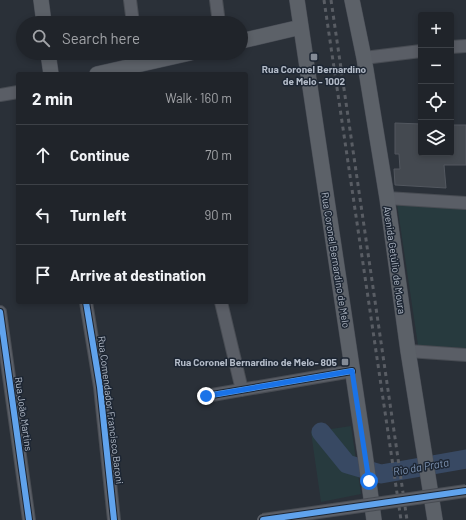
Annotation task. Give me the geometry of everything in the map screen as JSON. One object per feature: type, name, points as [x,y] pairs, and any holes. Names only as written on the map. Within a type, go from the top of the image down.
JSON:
[{"type":"main road","points":[[41,0],[43,16]]},
{"type":"main road","name":"Rua Coronel Bernardino de Melo","points":[[297,0],[374,520]]},
{"type":"main road","name":"Avenida Getúlio de Moura","points":[[352,0],[364,58],[387,198],[408,351],[435,520]]},
{"type":"main road","points":[[248,39],[301,27]]},
{"type":"main road","points":[[49,60],[50,72]]},
{"type":"main road","points":[[102,72],[135,60]]},
{"type":"street","points":[[130,0],[132,16]]},
{"type":"street","points":[[216,0],[218,16]]},
{"type":"street","points":[[454,48],[466,46]]},
{"type":"street","points":[[364,58],[418,51]]},
{"type":"street","points":[[0,96],[16,92]]},
{"type":"street","points":[[387,198],[466,202]]},
{"type":"street","name":"Rua Comendador Francisco Baroni","points":[[86,304],[100,387],[114,520]]},
{"type":"street","points":[[221,304],[242,390]]},
{"type":"street","name":"Rua João Martins","points":[[0,312],[29,520]]},
{"type":"street","points":[[408,351],[466,355]]},
{"type":"street","points":[[206,396],[352,371]]},
{"type":"street","points":[[263,520],[466,491]]},
{"type":"green space","points":[[397,204],[466,208],[466,348],[418,345]]},
{"type":"green space","points":[[351,426],[361,494],[321,502],[311,432]]},
{"type":"building","points":[[395,123],[418,124],[418,156],[454,156],[454,125],[466,125],[466,165],[444,165],[446,188],[395,185],[394,169],[400,169],[399,154],[395,154]]},
{"type":"waterway","name":"Rio da Prata","points":[[321,432],[347,464],[381,474],[466,459]]},
{"type":"railway","points":[[324,0],[401,520]]},
{"type":"railway","points":[[331,0],[407,520]]},
{"type":"cycle path","points":[[86,304],[100,387],[114,520]]},
{"type":"cycle path","points":[[0,312],[29,520]]},
{"type":"cycle path","points":[[206,396],[352,371]]},
{"type":"cycle path","points":[[263,520],[466,491]]},
{"type":"place","name":"Rua Coronel Bernardino de Melo - 1002","points":[[314,57]]},
{"type":"place","name":"Rua Coronel Bernardino de Melo- 805","points":[[345,362]]},
{"type":"route","points":[[206,396],[352,371],[369,481]]}]
